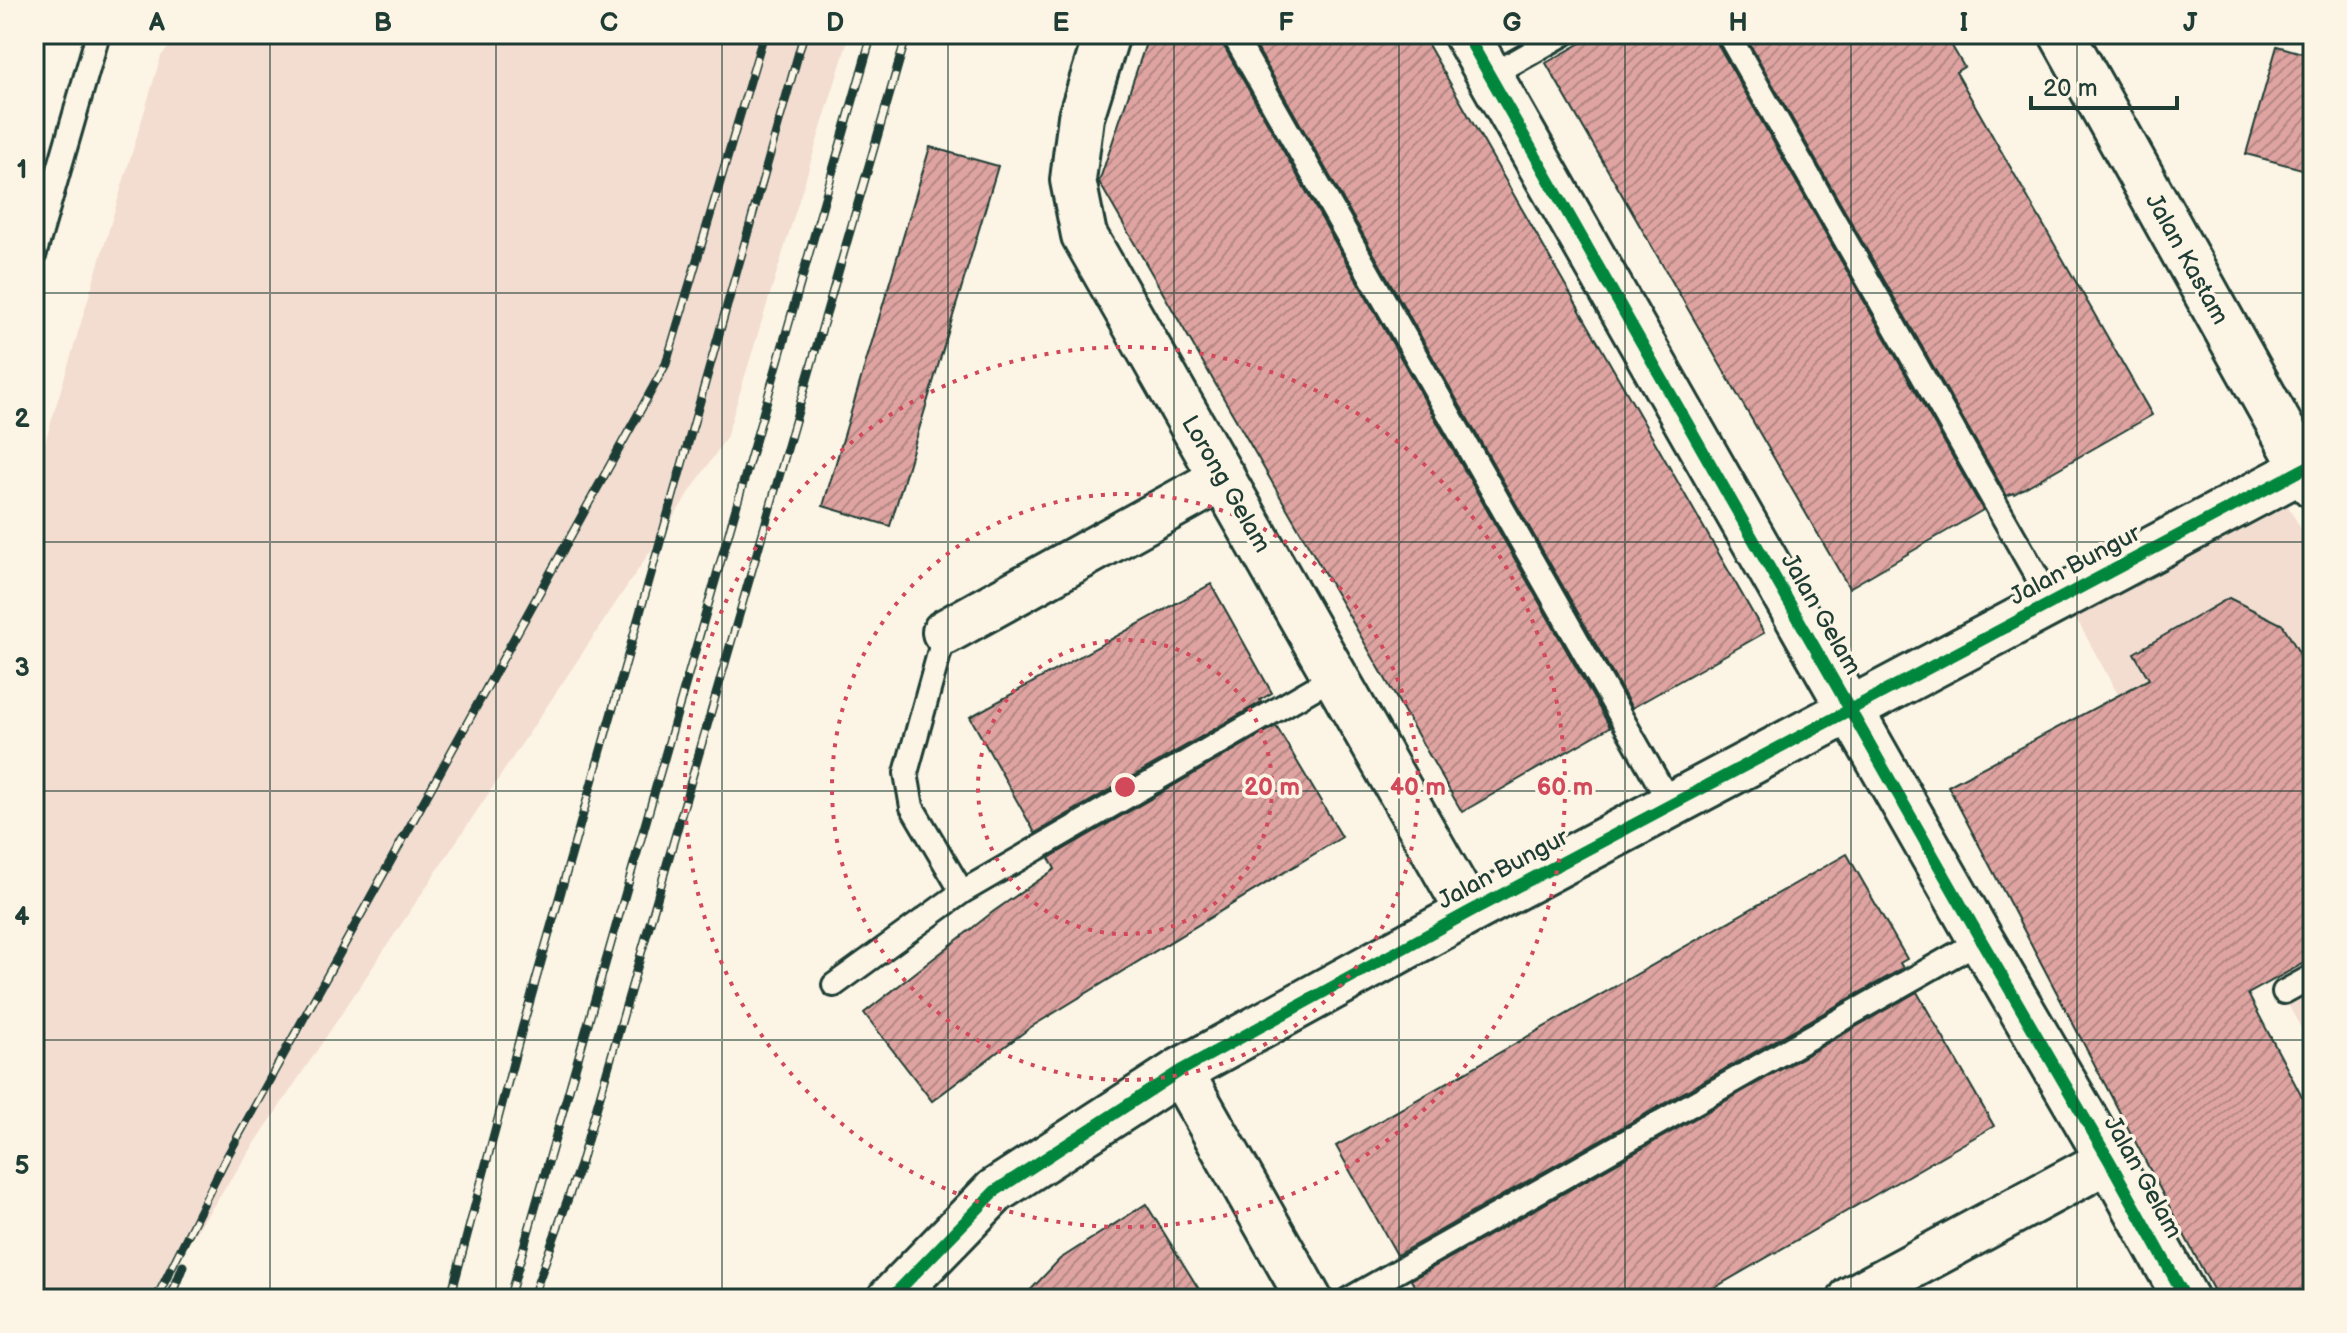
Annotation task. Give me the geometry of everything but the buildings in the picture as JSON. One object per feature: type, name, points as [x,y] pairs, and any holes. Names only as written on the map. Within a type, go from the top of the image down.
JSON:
[{"type":"street","name":"Lorong Gelam","points":[[1107,34],[1081,117],[1073,180],[1084,235],[1469,912]]},
{"type":"street","name":"Jalan Gelam","points":[[1466,34],[2186,1299]]},
{"type":"street","name":"Jalan Kastam","points":[[2062,34],[2310,472]]},
{"type":"street","name":"Jalan Bungur","points":[[890,1299],[995,1191],[1180,1071],[1469,912],[1850,709],[2310,472]]},
{"type":"street","points":[[945,632],[1223,478]]},
{"type":"street","points":[[1180,1071],[1309,1299]]},
{"type":"street","points":[[1851,1299],[2109,1160]]},
{"type":"lane","points":[[34,256],[98,34]]},
{"type":"lane","points":[[1233,34],[1671,805]]},
{"type":"lane","points":[[1490,76],[1564,34]]},
{"type":"lane","points":[[1728,34],[2052,603]]},
{"type":"lane","points":[[945,632],[906,773],[912,807],[962,892]]},
{"type":"lane","points":[[834,985],[962,892],[1335,676]]},
{"type":"lane","points":[[1349,1299],[1981,940]]},
{"type":"lane","points":[[2284,992],[2313,976]]},
{"type":"shaded area","points":[[180,34],[850,34],[726,438],[151,1299],[34,1299],[34,479],[161,56]]},
{"type":"shaded area","points":[[2288,506],[2313,550],[2313,1050],[2076,618]]},
{"type":"railway","points":[[156,1299],[224,1162],[666,364],[764,34]]},
{"type":"railway","points":[[450,1299],[522,1029],[804,34]]},
{"type":"railway","points":[[509,1299],[872,34]]},
{"type":"railway","points":[[532,1299],[580,1165],[907,34]]},
{"type":"railway","points":[[170,1299],[183,1266]]},
{"type":"cycle path","points":[[1466,34],[2186,1299]]},
{"type":"cycle path","points":[[890,1299],[995,1191],[1180,1071],[1469,912],[2313,464]]}]
